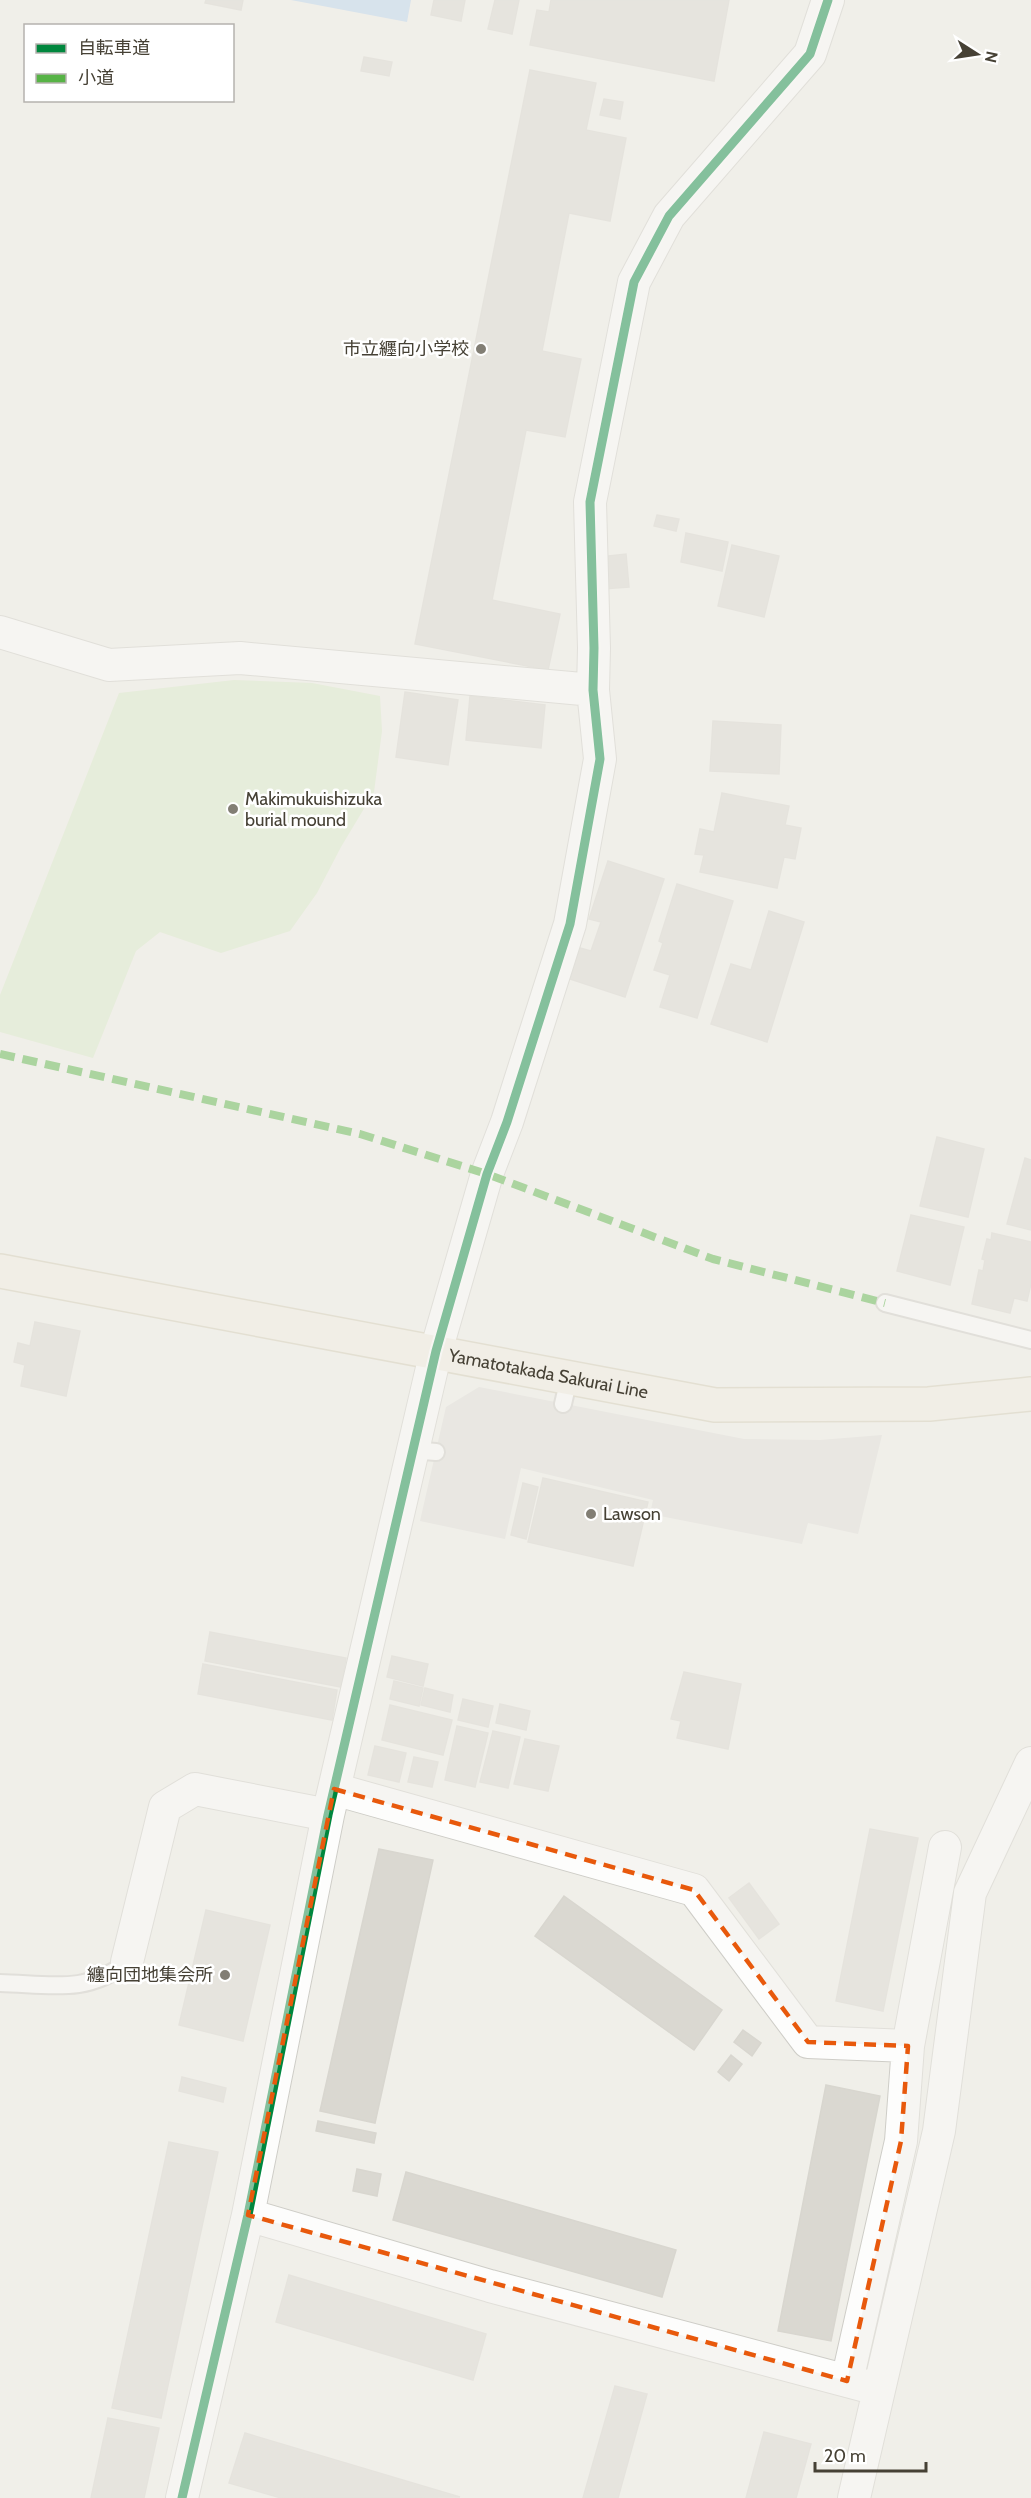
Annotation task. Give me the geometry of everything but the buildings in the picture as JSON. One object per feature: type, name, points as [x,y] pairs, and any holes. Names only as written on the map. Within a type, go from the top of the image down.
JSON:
[{"type":"main road","name":"Yamatotakada Sakurai Line","points":[[0,1271],[436,1351],[566,1391],[715,1405],[929,1404],[1031,1394]]},
{"type":"street","points":[[182,2498],[248,2215],[331,1802],[424,1451],[436,1351],[487,1174],[507,1122],[570,924],[600,759],[593,690],[590,502],[634,282],[669,216],[810,54],[828,0]]},
{"type":"street","points":[[0,633],[109,665],[240,657],[593,690]]},
{"type":"street","points":[[854,2498],[939,2131],[970,1893],[1031,1763]]},
{"type":"street","points":[[127,1962],[165,1807],[195,1789],[331,1802],[694,1890],[808,2042],[908,2046]]},
{"type":"street","points":[[847,2380],[901,2141],[908,2046],[945,1846]]},
{"type":"street","points":[[248,2215],[490,2286],[880,2390]]},
{"type":"lane","points":[[885,1303],[1031,1340]]},
{"type":"lane","points":[[0,1983],[80,1986],[114,1973],[127,1962]]},
{"type":"highlighted area","points":[[334,1789],[694,1890],[808,2042],[908,2046],[901,2141],[847,2381],[248,2215]]},
{"type":"green space","points":[[234,680],[312,683],[380,696],[382,731],[374,792],[317,893],[290,931],[221,953],[160,932],[136,951],[93,1058],[0,1032],[0,995],[119,693]]},
{"type":"shaded area","points":[[479,1387],[744,1439],[820,1440],[882,1435],[858,1534],[808,1523],[802,1544],[650,1514],[653,1500],[521,1468],[505,1539],[420,1521],[446,1407]]},
{"type":"water","points":[[291,0],[411,0],[407,22]]},
{"type":"marked path","points":[[0,1054],[360,1134],[487,1174],[713,1259],[885,1303]]},
{"type":"cycle path","points":[[182,2498],[248,2215],[328,1815],[436,1351],[487,1174],[507,1122],[570,924],[600,759],[593,690],[590,502],[634,282],[669,216],[810,54],[828,0]]},
{"type":"place","name":"市立纒向小学校","points":[[481,349]]},
{"type":"place","name":"Makimukuishizuka burial mound","points":[[233,809]]},
{"type":"place","name":"Lawson","points":[[591,1514]]},
{"type":"place","name":"纏向団地集会所","points":[[225,1975]]}]
